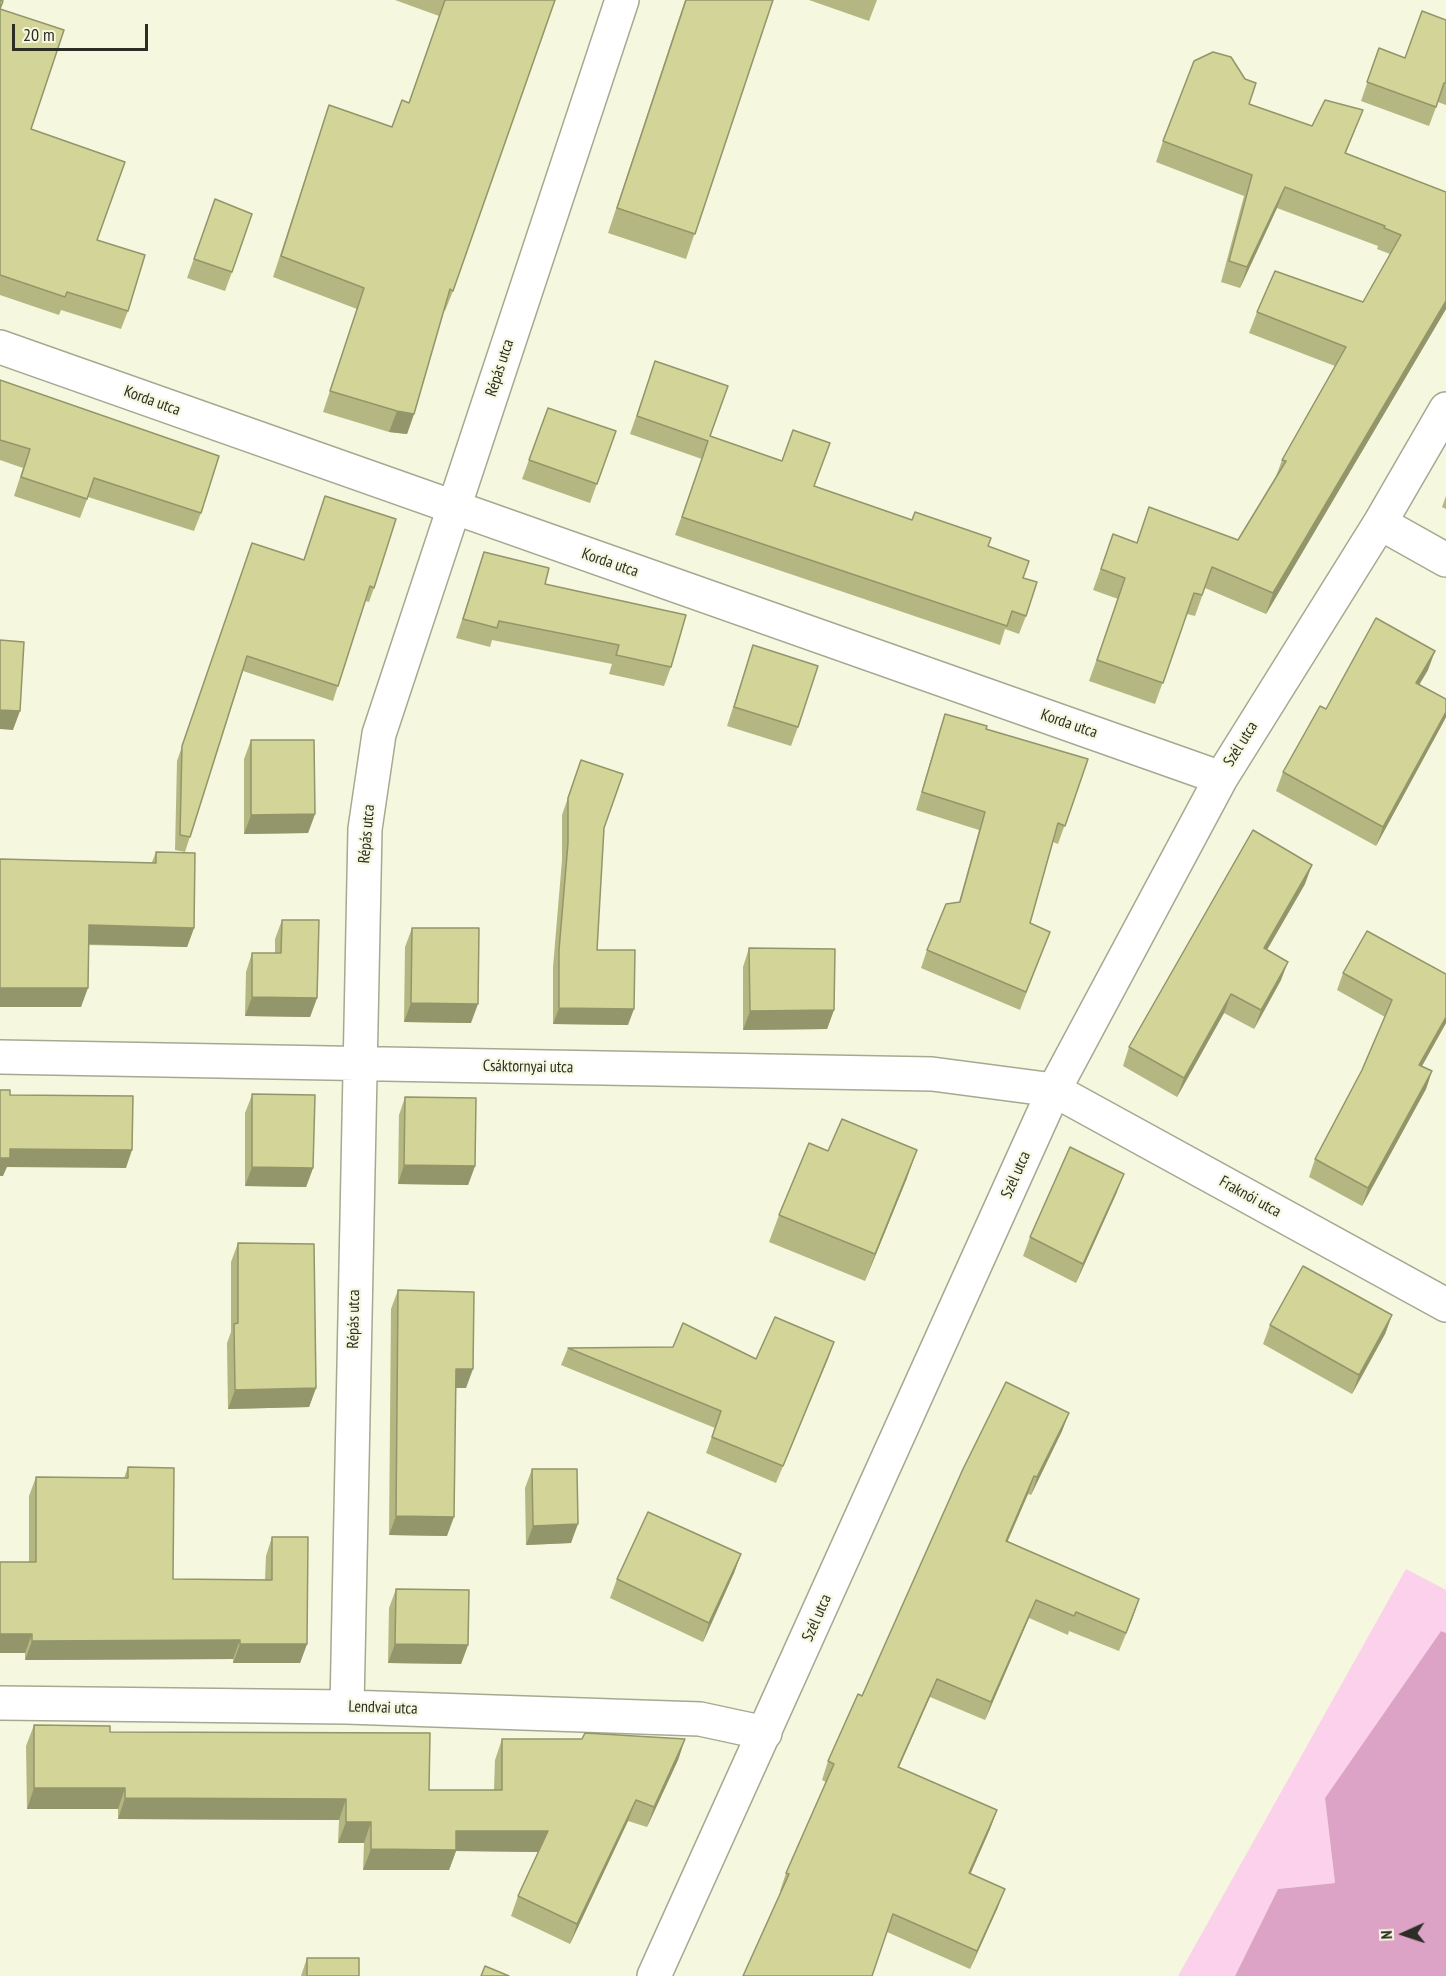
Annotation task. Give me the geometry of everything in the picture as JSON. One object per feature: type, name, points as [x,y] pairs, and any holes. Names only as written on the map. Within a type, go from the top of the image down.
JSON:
[{"type":"street","name":"Répás utca","points":[[346,1707],[358,1064],[365,829],[379,734],[622,0]]},
{"type":"street","name":"Korda utca","points":[[0,347],[1221,778]]},
{"type":"street","name":"Szél utca","points":[[654,1976],[1054,1090],[1221,778],[1380,523],[1446,409]]},
{"type":"street","points":[[1380,523],[1446,560]]},
{"type":"street","name":"Csáktornyai utca","points":[[0,1057],[932,1074],[1054,1090]]},
{"type":"street","name":"Fraknói utca","points":[[1054,1090],[1446,1305]]},
{"type":"street","name":"Lendvai utca","points":[[0,1703],[346,1707],[700,1719],[765,1733]]},
{"type":"shaded area","points":[[1406,1569],[1446,1590],[1446,1633],[1441,1631],[1325,1798],[1335,1883],[1278,1889],[1235,1976],[1178,1976]]},
{"type":"shaded area","points":[[1441,1631],[1446,1633],[1446,1976],[1235,1976],[1278,1889],[1335,1883],[1325,1798]]},
{"type":"building","points":[[445,0],[555,0],[453,291],[450,289],[414,414],[330,391],[364,288],[281,256],[329,105],[392,127],[402,100],[409,103]]},
{"type":"building","points":[[686,0],[773,0],[695,234],[617,208]]},
{"type":"building","points":[[0,9],[64,30],[31,129],[125,162],[97,240],[145,255],[128,311],[67,292],[65,297],[0,275]]},
{"type":"building","points":[[1422,11],[1446,20],[1446,83],[1444,83],[1436,107],[1367,82],[1379,48],[1405,58]]},
{"type":"building","points":[[1213,52],[1231,57],[1245,79],[1256,83],[1249,104],[1312,126],[1325,100],[1363,110],[1345,153],[1446,192],[1446,301],[1273,593],[1212,567],[1202,595],[1194,593],[1163,683],[1097,660],[1125,578],[1101,569],[1113,534],[1137,543],[1149,507],[1238,540],[1286,461],[1282,460],[1346,347],[1257,312],[1275,271],[1363,302],[1401,235],[1384,228],[1385,226],[1285,187],[1247,267],[1229,261],[1252,175],[1163,141],[1194,61]]},
{"type":"building","points":[[215,199],[252,214],[232,272],[194,259]]},
{"type":"building","points":[[655,361],[728,386],[710,436],[782,461],[793,430],[830,443],[814,486],[912,520],[915,512],[991,538],[988,546],[1029,561],[1023,578],[1037,582],[1026,616],[1012,611],[1007,626],[682,517],[708,441],[637,416]]},
{"type":"building","points":[[0,380],[219,456],[201,513],[94,478],[87,499],[21,477],[30,449],[0,440]]},
{"type":"building","points":[[548,408],[616,431],[597,484],[529,460]]},
{"type":"building","points":[[325,496],[396,519],[374,588],[370,586],[338,686],[247,656],[190,837],[180,835],[182,746],[252,543],[304,560]]},
{"type":"building","points":[[484,552],[549,568],[545,584],[686,615],[671,667],[616,655],[619,645],[499,621],[497,628],[463,619]]},
{"type":"building","points":[[1376,618],[1435,651],[1416,683],[1446,699],[1446,712],[1383,827],[1283,772],[1320,706],[1326,709]]},
{"type":"building","points":[[0,640],[24,642],[20,711],[0,710]]},
{"type":"building","points":[[753,645],[818,666],[798,727],[734,707]]},
{"type":"building","points":[[945,714],[987,726],[986,729],[1088,759],[1065,826],[1058,823],[1030,923],[1050,932],[1026,992],[927,950],[946,904],[960,902],[985,812],[922,792]]},
{"type":"building","points":[[251,740],[314,740],[315,814],[251,815]]},
{"type":"building","points":[[581,760],[623,774],[604,828],[597,950],[635,950],[634,1009],[559,1008],[559,950],[568,843],[568,798]]},
{"type":"building","points":[[1253,830],[1312,865],[1264,948],[1288,962],[1261,1010],[1231,994],[1184,1078],[1129,1047]]},
{"type":"building","points":[[156,852],[195,853],[194,928],[89,925],[88,988],[0,988],[0,859],[156,863]]},
{"type":"building","points":[[282,920],[319,920],[317,998],[252,997],[252,953],[281,953]]},
{"type":"building","points":[[412,928],[479,928],[478,1004],[411,1003]]},
{"type":"building","points":[[1367,931],[1446,974],[1446,1017],[1419,1065],[1432,1071],[1368,1188],[1315,1159],[1362,1070],[1392,1000],[1343,973]]},
{"type":"building","points":[[749,948],[835,949],[834,1010],[750,1011]]},
{"type":"building","points":[[0,1090],[10,1090],[10,1095],[133,1096],[132,1150],[10,1149],[10,1158],[0,1158]]},
{"type":"building","points":[[252,1094],[315,1095],[313,1168],[252,1167]]},
{"type":"building","points":[[405,1097],[476,1098],[475,1166],[404,1165]]},
{"type":"building","points":[[842,1119],[917,1150],[875,1254],[779,1215],[809,1143],[828,1151]]},
{"type":"building","points":[[1070,1147],[1124,1174],[1083,1264],[1030,1237]]},
{"type":"building","points":[[238,1243],[314,1244],[316,1388],[235,1390],[234,1324],[238,1323]]},
{"type":"building","points":[[1303,1266],[1392,1315],[1359,1375],[1270,1325]]},
{"type":"building","points":[[398,1290],[474,1292],[473,1369],[456,1369],[454,1517],[396,1516]]},
{"type":"building","points":[[775,1317],[834,1342],[783,1466],[712,1437],[721,1411],[568,1348],[673,1347],[683,1323],[756,1359]]},
{"type":"building","points":[[1006,1382],[1069,1413],[1037,1477],[1034,1476],[1006,1541],[1139,1599],[1126,1633],[1076,1612],[1074,1616],[1036,1600],[991,1702],[937,1679],[898,1767],[997,1810],[969,1873],[1005,1889],[977,1951],[893,1914],[872,1976],[743,1976],[789,1874],[786,1873],[834,1764],[828,1761],[858,1694],[862,1696],[963,1469]]},
{"type":"building","points":[[128,1467],[174,1468],[173,1579],[272,1580],[272,1537],[308,1537],[307,1644],[240,1644],[240,1640],[32,1641],[32,1634],[0,1634],[0,1562],[36,1562],[36,1477],[128,1478]]},
{"type":"building","points":[[532,1469],[577,1469],[578,1524],[533,1526]]},
{"type":"building","points":[[648,1512],[741,1554],[709,1623],[617,1579]]},
{"type":"building","points":[[396,1589],[469,1590],[468,1645],[395,1644]]},
{"type":"building","points":[[34,1725],[110,1726],[110,1732],[430,1733],[429,1790],[502,1790],[502,1739],[582,1739],[585,1733],[685,1739],[654,1807],[636,1800],[577,1924],[518,1896],[548,1831],[456,1831],[456,1850],[371,1849],[371,1822],[346,1822],[346,1799],[125,1798],[125,1788],[34,1788]]},
{"type":"building","points":[[307,1958],[359,1958],[359,1976],[307,1976]]},
{"type":"building","points":[[485,1966],[509,1976],[481,1976]]}]
